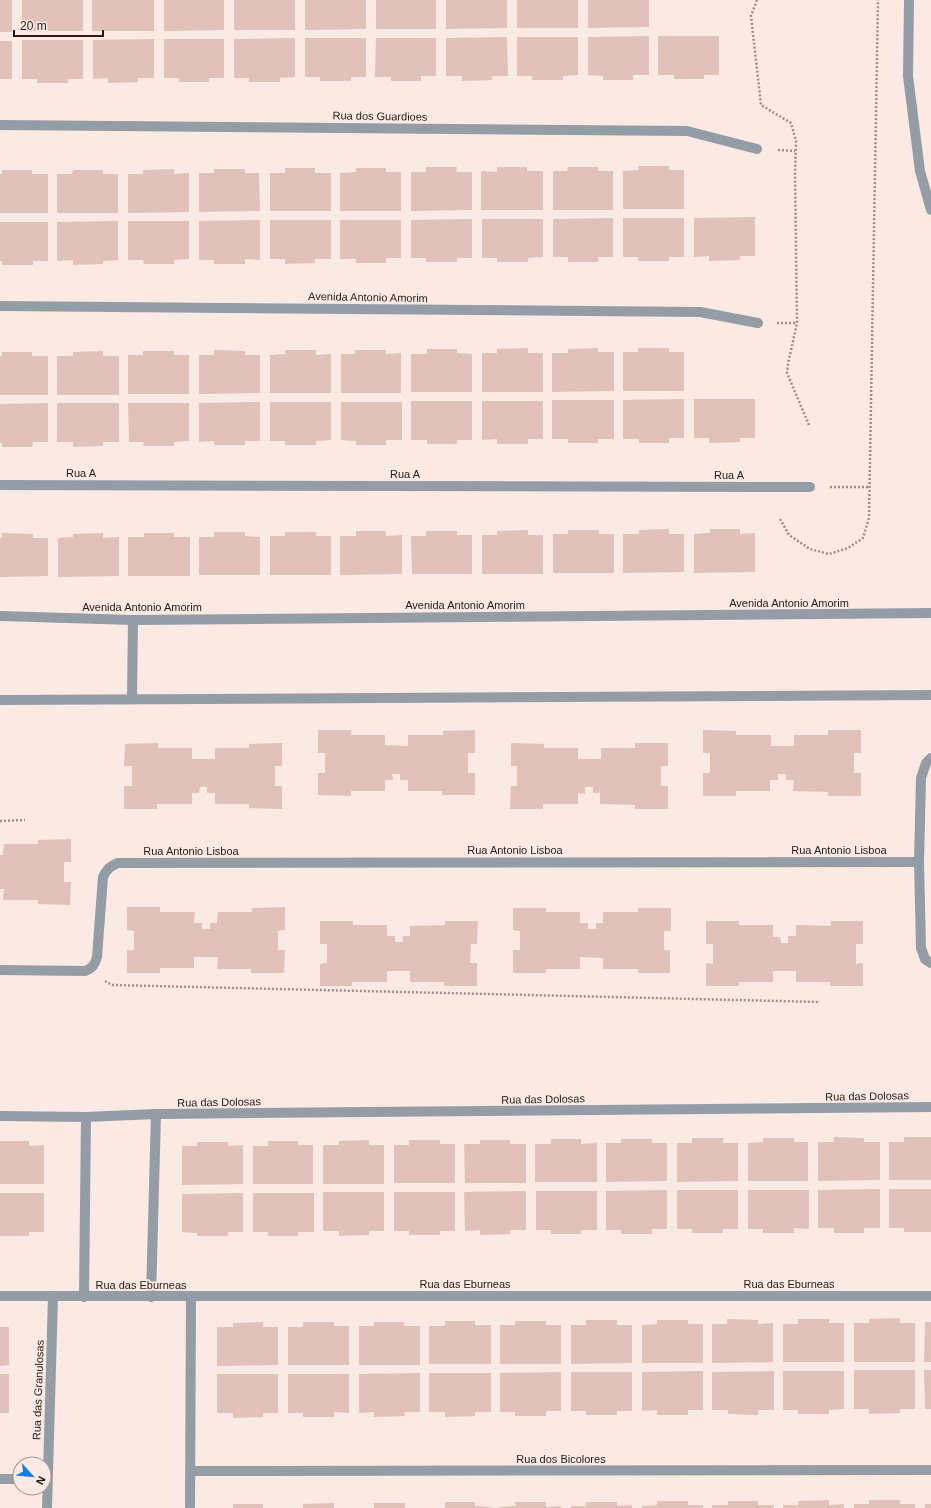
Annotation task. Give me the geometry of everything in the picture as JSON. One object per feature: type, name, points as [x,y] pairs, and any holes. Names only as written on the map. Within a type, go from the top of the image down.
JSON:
[{"type":"street","points":[[909,0],[908,76],[920,171],[931,210]]},
{"type":"street","name":"Rua dos Guardioes","points":[[0,125],[687,131],[757,149]]},
{"type":"street","name":"Avenida Antonio Amorim","points":[[0,306],[700,312],[758,323]]},
{"type":"street","name":"Rua A","points":[[0,485],[810,487]]},
{"type":"street","name":"Avenida Antonio Amorim","points":[[0,616],[133,620],[931,614]]},
{"type":"street","points":[[132,698],[133,620]]},
{"type":"street","points":[[0,700],[132,698],[931,695]]},
{"type":"street","points":[[928,961],[921,948],[919,862],[921,778],[926,763],[931,758]]},
{"type":"street","name":"Rua Antonio Lisboa","points":[[85,971],[91,969],[95,964],[97,957],[103,877],[106,870],[112,865],[118,863],[919,862]]},
{"type":"street","points":[[0,970],[85,971]]},
{"type":"street","name":"Rua das Dolosas","points":[[0,1116],[86,1117],[156,1114],[931,1107]]},
{"type":"street","points":[[151,1297],[156,1114]]},
{"type":"street","points":[[84,1297],[86,1117]]},
{"type":"street","name":"Rua das Eburneas","points":[[0,1296],[931,1296]]},
{"type":"street","name":"Rua das Granulosas","points":[[47,1456],[53,1296]]},
{"type":"street","points":[[190,1508],[191,1297]]},
{"type":"street","name":"Rua dos Bicolores","points":[[191,1471],[931,1470]]},
{"type":"street","points":[[0,1479],[12,1479]]},
{"type":"street","name":"Rua das Granulosas","points":[[47,1496],[47,1508]]},
{"type":"path","points":[[757,0],[752,16],[761,105],[791,123],[796,141],[794,173],[797,323],[787,373],[809,425]]},
{"type":"path","points":[[780,519],[789,534],[810,549],[829,554],[848,548],[863,538],[869,518],[878,0]]},
{"type":"path","points":[[810,487],[870,487]]},
{"type":"path","points":[[0,821],[25,820]]},
{"type":"path","points":[[85,971],[112,985],[820,1002]]},
{"type":"building","points":[[0,0],[12,0],[12,32],[0,32]]},
{"type":"building","points":[[22,0],[83,0],[83,31],[22,31]]},
{"type":"building","points":[[92,0],[154,0],[154,31],[92,31]]},
{"type":"building","points":[[164,0],[224,0],[224,30],[164,31]]},
{"type":"building","points":[[234,0],[295,0],[295,30],[234,30]]},
{"type":"building","points":[[305,0],[366,0],[366,29],[305,30]]},
{"type":"building","points":[[376,0],[436,0],[436,29],[376,29]]},
{"type":"building","points":[[446,0],[507,0],[507,28],[446,29]]},
{"type":"building","points":[[517,0],[578,0],[578,28],[517,28]]},
{"type":"building","points":[[588,0],[649,0],[649,27],[588,28]]},
{"type":"building","points":[[649,36],[649,75],[633,75],[633,80],[603,80],[603,76],[588,75],[588,37]]},
{"type":"building","points":[[658,36],[719,36],[719,75],[704,75],[704,79],[674,79],[674,75],[658,75]]},
{"type":"building","points":[[507,37],[508,76],[492,76],[492,80],[462,81],[462,76],[446,76],[446,38]]},
{"type":"building","points":[[517,37],[578,37],[578,75],[563,76],[563,80],[532,80],[532,76],[517,76]]},
{"type":"building","points":[[295,38],[295,77],[280,78],[280,82],[249,82],[249,78],[234,78],[234,39]]},
{"type":"building","points":[[305,38],[366,38],[366,77],[351,77],[351,81],[320,81],[320,77],[305,77]]},
{"type":"building","points":[[376,38],[436,38],[436,76],[421,76],[421,81],[391,81],[391,77],[375,77]]},
{"type":"building","points":[[154,39],[154,78],[138,78],[138,82],[108,83],[108,78],[93,79],[93,40]]},
{"type":"building","points":[[164,39],[224,39],[224,78],[209,78],[209,82],[179,82],[179,78],[164,78]]},
{"type":"building","points":[[22,40],[83,40],[83,79],[68,79],[68,83],[37,83],[37,79],[22,79]]},
{"type":"building","points":[[0,41],[12,41],[12,79],[0,79]]},
{"type":"building","points":[[638,166],[669,166],[669,170],[684,170],[684,209],[623,209],[623,171],[638,170]]},
{"type":"building","points":[[426,167],[457,167],[456,172],[472,172],[472,210],[411,211],[411,172],[426,172]]},
{"type":"building","points":[[497,167],[527,167],[527,171],[543,171],[543,210],[481,210],[481,171],[497,172]]},
{"type":"building","points":[[568,167],[598,167],[598,171],[613,171],[613,210],[553,210],[553,171],[567,171]]},
{"type":"building","points":[[285,168],[315,168],[315,173],[331,173],[331,211],[270,211],[270,173],[285,173]]},
{"type":"building","points":[[356,168],[386,168],[386,172],[401,172],[401,211],[340,211],[340,173],[356,172]]},
{"type":"building","points":[[174,169],[174,174],[189,173],[189,212],[128,213],[128,174],[143,174],[143,170]]},
{"type":"building","points":[[214,169],[245,169],[245,173],[259,173],[260,211],[199,212],[199,173],[214,173]]},
{"type":"building","points":[[2,170],[32,170],[32,174],[48,174],[48,213],[0,213],[0,174],[2,174]]},
{"type":"building","points":[[73,170],[103,170],[103,174],[118,174],[118,213],[57,213],[57,174],[72,174]]},
{"type":"building","points":[[755,217],[755,256],[740,256],[740,260],[709,261],[709,256],[694,257],[694,218]]},
{"type":"building","points":[[613,218],[613,257],[598,257],[598,262],[568,262],[568,257],[553,257],[553,219]]},
{"type":"building","points":[[623,218],[684,218],[684,257],[669,257],[669,261],[638,261],[638,257],[623,257]]},
{"type":"building","points":[[472,219],[472,258],[457,258],[457,262],[426,262],[426,258],[411,258],[411,220]]},
{"type":"building","points":[[482,219],[543,219],[543,257],[528,258],[528,262],[497,262],[497,258],[482,258]]},
{"type":"building","points":[[260,220],[260,260],[245,259],[245,264],[214,264],[214,260],[199,260],[199,221]]},
{"type":"building","points":[[270,220],[331,220],[331,259],[315,259],[315,263],[285,264],[285,259],[270,259]]},
{"type":"building","points":[[340,220],[401,220],[401,258],[386,258],[386,263],[356,263],[356,259],[340,259]]},
{"type":"building","points":[[118,221],[118,260],[103,261],[103,264],[73,265],[73,260],[57,261],[57,222]]},
{"type":"building","points":[[128,221],[189,221],[189,259],[174,260],[174,264],[144,264],[143,260],[128,260]]},
{"type":"building","points":[[0,222],[48,222],[48,261],[33,261],[33,265],[2,265],[2,261],[0,261]]},
{"type":"building","points":[[528,348],[528,353],[543,353],[543,392],[482,392],[482,353],[497,353],[497,349]]},
{"type":"building","points":[[598,348],[598,352],[614,352],[614,391],[552,392],[552,353],[568,353],[568,349]]},
{"type":"building","points":[[638,348],[669,348],[669,352],[684,352],[684,391],[623,391],[623,352],[638,352]]},
{"type":"building","points":[[427,349],[457,349],[457,353],[472,354],[472,392],[411,392],[411,354],[427,354]]},
{"type":"building","points":[[214,350],[245,351],[245,355],[260,355],[260,393],[199,394],[199,355],[214,355]]},
{"type":"building","points":[[285,350],[316,350],[316,355],[331,354],[331,393],[270,393],[270,355],[285,354]]},
{"type":"building","points":[[355,350],[386,350],[386,354],[401,353],[401,393],[341,393],[341,354],[355,354]]},
{"type":"building","points":[[103,351],[103,356],[119,356],[119,395],[57,395],[57,356],[73,356],[73,352]]},
{"type":"building","points":[[143,351],[174,351],[174,355],[189,355],[189,394],[128,394],[128,355],[143,355]]},
{"type":"building","points":[[2,352],[32,352],[32,356],[48,356],[48,395],[0,395],[0,356],[2,356]]},
{"type":"building","points":[[684,399],[684,438],[669,438],[669,443],[639,443],[639,439],[623,439],[623,400]]},
{"type":"building","points":[[694,399],[755,399],[755,438],[740,438],[740,442],[709,443],[709,438],[694,438]]},
{"type":"building","points":[[552,400],[614,400],[614,439],[598,439],[598,443],[568,443],[568,439],[552,439]]},
{"type":"building","points":[[411,401],[472,401],[472,440],[457,440],[457,444],[427,444],[427,440],[411,440]]},
{"type":"building","points":[[482,401],[543,401],[543,439],[528,439],[528,444],[497,444],[497,439],[482,440]]},
{"type":"building","points":[[260,402],[260,441],[245,441],[245,445],[214,445],[214,441],[199,442],[199,403]]},
{"type":"building","points":[[270,402],[331,402],[331,440],[316,441],[316,445],[285,445],[285,441],[270,441]]},
{"type":"building","points":[[341,402],[402,402],[402,440],[386,440],[386,445],[356,445],[356,441],[341,440]]},
{"type":"building","points":[[48,403],[48,442],[33,442],[32,447],[2,447],[2,443],[0,443],[0,404]]},
{"type":"building","points":[[57,403],[119,403],[119,442],[103,442],[103,446],[73,447],[73,442],[57,442]]},
{"type":"building","points":[[128,403],[189,403],[189,441],[174,442],[174,446],[143,446],[144,442],[129,442]]},
{"type":"building","points":[[669,529],[669,534],[684,534],[684,572],[623,573],[623,534],[639,534],[639,530]]},
{"type":"building","points":[[710,529],[740,529],[740,534],[755,533],[755,572],[694,573],[694,534],[710,533]]},
{"type":"building","points":[[528,530],[528,535],[543,535],[543,574],[482,574],[482,535],[497,535],[497,531]]},
{"type":"building","points":[[568,530],[599,530],[599,534],[614,534],[614,573],[553,573],[553,534],[568,534]]},
{"type":"building","points":[[356,531],[386,531],[386,536],[402,535],[402,574],[340,575],[340,536],[356,536]]},
{"type":"building","points":[[426,531],[457,531],[457,535],[472,535],[472,574],[412,574],[411,536],[426,536]]},
{"type":"building","points":[[214,532],[245,532],[245,536],[260,537],[260,575],[199,575],[199,537],[214,537]]},
{"type":"building","points":[[285,532],[316,532],[316,536],[331,536],[331,575],[270,575],[270,536],[285,536]]},
{"type":"building","points":[[2,533],[33,534],[33,538],[48,538],[48,576],[0,577],[0,538],[2,538]]},
{"type":"building","points":[[103,533],[103,538],[119,537],[119,576],[58,577],[58,538],[73,537],[73,534]]},
{"type":"building","points":[[144,533],[174,533],[174,537],[190,537],[190,576],[128,576],[128,537],[144,537]]},
{"type":"building","points":[[318,730],[351,730],[351,735],[385,735],[385,745],[408,746],[408,735],[443,735],[443,731],[475,730],[475,753],[468,753],[468,773],[475,773],[475,795],[442,795],[442,791],[408,791],[408,780],[400,780],[400,774],[392,774],[393,780],[385,780],[385,791],[351,791],[351,796],[318,795],[318,773],[325,773],[325,753],[318,753]]},
{"type":"building","points":[[703,730],[736,731],[736,735],[771,735],[771,746],[794,746],[794,735],[828,735],[828,730],[861,730],[861,753],[854,753],[854,773],[861,773],[861,796],[828,796],[828,792],[793,791],[794,780],[786,780],[786,774],[778,774],[778,780],[770,780],[770,791],[736,791],[736,796],[703,796],[703,773],[710,773],[710,753],[703,753]]},
{"type":"building","points":[[158,743],[158,748],[192,748],[192,759],[215,759],[215,748],[249,748],[249,744],[282,743],[282,766],[275,766],[275,786],[282,786],[282,809],[249,808],[249,804],[215,804],[215,793],[207,793],[207,787],[200,787],[199,793],[192,793],[192,804],[157,804],[157,809],[124,809],[124,786],[132,786],[132,766],[124,766],[125,744]]},
{"type":"building","points":[[511,743],[544,744],[544,748],[578,748],[578,759],[601,759],[601,748],[635,748],[635,743],[668,743],[668,766],[661,766],[661,786],[668,786],[668,809],[635,809],[635,805],[600,804],[600,793],[593,793],[593,787],[585,787],[585,794],[578,793],[578,804],[543,804],[543,809],[510,809],[511,786],[517,786],[517,766],[511,766]]},
{"type":"building","points":[[71,839],[71,862],[64,862],[64,882],[71,882],[70,905],[38,904],[38,900],[3,900],[4,889],[0,889],[0,855],[3,855],[4,844],[38,844],[38,840]]},
{"type":"building","points":[[127,907],[160,907],[160,912],[195,912],[194,923],[202,923],[202,929],[210,929],[210,923],[217,923],[218,912],[252,912],[252,908],[285,907],[285,930],[278,931],[278,950],[285,950],[284,973],[251,973],[251,969],[217,969],[218,957],[194,957],[194,968],[160,968],[160,973],[127,973],[127,950],[134,950],[134,931],[127,930]]},
{"type":"building","points":[[513,908],[546,908],[546,912],[580,912],[580,923],[588,923],[588,929],[596,929],[596,923],[603,923],[603,912],[638,912],[638,908],[671,908],[671,931],[664,931],[664,950],[670,950],[670,973],[638,973],[638,969],[603,969],[603,958],[580,957],[580,969],[546,969],[546,973],[513,973],[513,950],[520,950],[520,931],[513,930]]},
{"type":"building","points":[[320,921],[353,921],[353,925],[387,925],[387,936],[395,936],[395,942],[403,942],[403,936],[410,936],[410,926],[445,925],[445,921],[478,921],[477,944],[471,944],[470,963],[477,963],[477,986],[444,986],[444,982],[410,982],[410,971],[387,971],[387,982],[352,982],[352,986],[320,986],[320,964],[327,963],[327,944],[320,944]]},
{"type":"building","points":[[706,921],[739,921],[739,925],[773,925],[773,937],[780,937],[781,943],[788,943],[788,936],[796,936],[796,925],[831,926],[831,921],[863,921],[863,944],[856,944],[856,964],[863,963],[863,986],[830,986],[830,982],[796,982],[796,971],[773,971],[773,982],[739,982],[739,986],[706,986],[706,963],[713,964],[713,944],[706,944]]},
{"type":"building","points":[[834,1137],[864,1138],[864,1142],[880,1142],[880,1180],[818,1181],[818,1142],[834,1142]]},
{"type":"building","points":[[904,1137],[931,1137],[931,1180],[889,1180],[889,1142],[904,1142]]},
{"type":"building","points":[[692,1138],[723,1138],[723,1143],[738,1143],[738,1181],[677,1182],[677,1143],[692,1143]]},
{"type":"building","points":[[763,1138],[794,1138],[794,1142],[808,1142],[808,1181],[748,1181],[748,1143],[763,1142]]},
{"type":"building","points":[[551,1139],[581,1139],[581,1144],[597,1143],[597,1182],[535,1182],[535,1144],[551,1144]]},
{"type":"building","points":[[621,1139],[652,1139],[652,1143],[667,1143],[667,1181],[606,1182],[606,1143],[621,1143]]},
{"type":"building","points":[[369,1140],[369,1145],[384,1145],[384,1184],[323,1184],[323,1145],[339,1145],[339,1141]]},
{"type":"building","points":[[409,1140],[440,1140],[440,1144],[455,1144],[455,1183],[394,1183],[394,1145],[409,1145]]},
{"type":"building","points":[[480,1140],[510,1140],[510,1144],[526,1144],[526,1183],[465,1183],[464,1144],[480,1144]]},
{"type":"building","points":[[0,1141],[29,1141],[29,1146],[44,1145],[44,1184],[0,1184]]},
{"type":"building","points":[[268,1141],[298,1141],[298,1145],[313,1145],[313,1184],[253,1184],[253,1146],[268,1146]]},
{"type":"building","points":[[197,1142],[228,1142],[228,1146],[243,1145],[243,1184],[182,1185],[182,1146],[197,1146]]},
{"type":"building","points":[[880,1189],[880,1228],[864,1228],[864,1233],[834,1233],[834,1228],[818,1228],[818,1190]]},
{"type":"building","points":[[889,1189],[931,1189],[931,1232],[904,1232],[904,1228],[889,1228]]},
{"type":"building","points":[[667,1190],[667,1229],[652,1229],[652,1234],[621,1234],[621,1230],[606,1230],[606,1191]]},
{"type":"building","points":[[677,1190],[738,1190],[738,1229],[723,1229],[723,1233],[692,1233],[692,1229],[677,1229]]},
{"type":"building","points":[[748,1190],[809,1190],[809,1229],[794,1228],[794,1233],[763,1233],[763,1229],[748,1229]]},
{"type":"building","points":[[526,1191],[526,1230],[510,1230],[510,1234],[480,1235],[480,1230],[465,1231],[464,1192]]},
{"type":"building","points":[[536,1191],[597,1191],[597,1230],[581,1230],[581,1234],[551,1234],[551,1230],[536,1230]]},
{"type":"building","points":[[323,1192],[384,1192],[384,1231],[369,1231],[369,1235],[339,1236],[339,1231],[323,1231]]},
{"type":"building","points":[[394,1192],[455,1192],[455,1231],[440,1231],[440,1235],[409,1235],[409,1231],[394,1231]]},
{"type":"building","points":[[0,1193],[44,1193],[44,1232],[29,1232],[29,1236],[0,1236]]},
{"type":"building","points":[[243,1193],[243,1232],[228,1232],[228,1236],[197,1236],[197,1233],[182,1232],[182,1194]]},
{"type":"building","points":[[253,1193],[314,1193],[314,1232],[298,1232],[298,1236],[268,1236],[268,1232],[253,1232]]},
{"type":"building","points":[[900,1318],[900,1323],[915,1323],[915,1362],[854,1362],[854,1323],[869,1323],[869,1319]]},
{"type":"building","points":[[727,1319],[758,1320],[758,1324],[773,1323],[773,1362],[712,1363],[712,1324],[727,1324]]},
{"type":"building","points":[[798,1319],[829,1319],[829,1323],[844,1323],[844,1362],[783,1362],[783,1324],[798,1324]]},
{"type":"building","points":[[586,1320],[617,1320],[617,1325],[632,1325],[632,1363],[571,1364],[571,1325],[586,1325]]},
{"type":"building","points":[[657,1320],[688,1320],[688,1324],[703,1324],[703,1363],[642,1363],[642,1325],[657,1324]]},
{"type":"building","points":[[445,1321],[475,1321],[475,1325],[491,1325],[491,1364],[429,1364],[429,1326],[445,1326]]},
{"type":"building","points":[[515,1321],[546,1321],[546,1325],[561,1325],[561,1364],[500,1364],[500,1325],[515,1325]]},
{"type":"building","points":[[263,1322],[263,1327],[278,1327],[278,1365],[217,1366],[217,1327],[233,1327],[233,1323]]},
{"type":"building","points":[[303,1322],[334,1322],[334,1326],[349,1326],[349,1365],[288,1365],[288,1327],[303,1327]]},
{"type":"building","points":[[374,1322],[404,1322],[404,1326],[420,1326],[420,1365],[359,1365],[359,1326],[374,1326]]},
{"type":"building","points":[[925,1322],[931,1322],[931,1362],[924,1362]]},
{"type":"building","points":[[0,1327],[9,1327],[9,1365],[0,1366]]},
{"type":"building","points":[[854,1370],[915,1370],[915,1409],[900,1409],[900,1413],[869,1414],[869,1409],[854,1409]]},
{"type":"building","points":[[924,1370],[931,1370],[931,1409],[925,1409]]},
{"type":"building","points":[[703,1371],[703,1410],[688,1410],[688,1415],[657,1415],[657,1410],[642,1411],[642,1372]]},
{"type":"building","points":[[774,1371],[774,1410],[758,1410],[758,1415],[728,1414],[728,1410],[712,1410],[712,1372]]},
{"type":"building","points":[[783,1371],[844,1371],[844,1409],[829,1410],[829,1414],[798,1414],[798,1410],[783,1410]]},
{"type":"building","points":[[561,1372],[561,1411],[546,1411],[546,1416],[515,1416],[515,1412],[500,1412],[500,1373]]},
{"type":"building","points":[[571,1372],[632,1372],[632,1411],[617,1411],[617,1415],[586,1415],[586,1411],[571,1411]]},
{"type":"building","points":[[420,1373],[420,1412],[404,1412],[405,1416],[374,1417],[374,1412],[359,1413],[359,1374]]},
{"type":"building","points":[[429,1373],[491,1373],[491,1412],[475,1412],[475,1416],[445,1417],[445,1412],[429,1412]]},
{"type":"building","points":[[0,1374],[9,1374],[9,1413],[0,1413]]},
{"type":"building","points":[[217,1374],[278,1374],[278,1413],[263,1413],[263,1417],[233,1418],[233,1413],[217,1413]]},
{"type":"building","points":[[288,1374],[349,1374],[349,1413],[334,1412],[334,1417],[303,1417],[303,1413],[288,1413]]},
{"type":"building","points":[[829,1500],[829,1505],[844,1504],[844,1508],[783,1508],[783,1505],[799,1505],[798,1501]]},
{"type":"building","points":[[869,1500],[900,1500],[900,1504],[915,1504],[915,1508],[854,1508],[854,1504],[869,1504]]},
{"type":"building","points":[[657,1501],[688,1501],[688,1505],[703,1505],[703,1508],[642,1508],[642,1506],[657,1505]]},
{"type":"building","points":[[728,1501],[758,1501],[758,1505],[774,1505],[774,1508],[712,1508],[712,1505],[728,1505]]},
{"type":"building","points":[[445,1502],[475,1502],[475,1506],[491,1508],[445,1508]]},
{"type":"building","points":[[515,1502],[546,1502],[546,1507],[561,1506],[561,1508],[499,1508],[516,1506]]},
{"type":"building","points":[[586,1502],[617,1502],[617,1506],[632,1505],[632,1508],[571,1508],[571,1506],[586,1506]]},
{"type":"building","points":[[334,1503],[334,1508],[303,1508],[303,1504]]},
{"type":"building","points":[[374,1503],[405,1503],[405,1508],[374,1508]]},
{"type":"building","points":[[233,1504],[263,1504],[263,1508],[233,1508]]},
{"type":"building","points":[[925,1504],[931,1504],[931,1508],[925,1508]]}]
